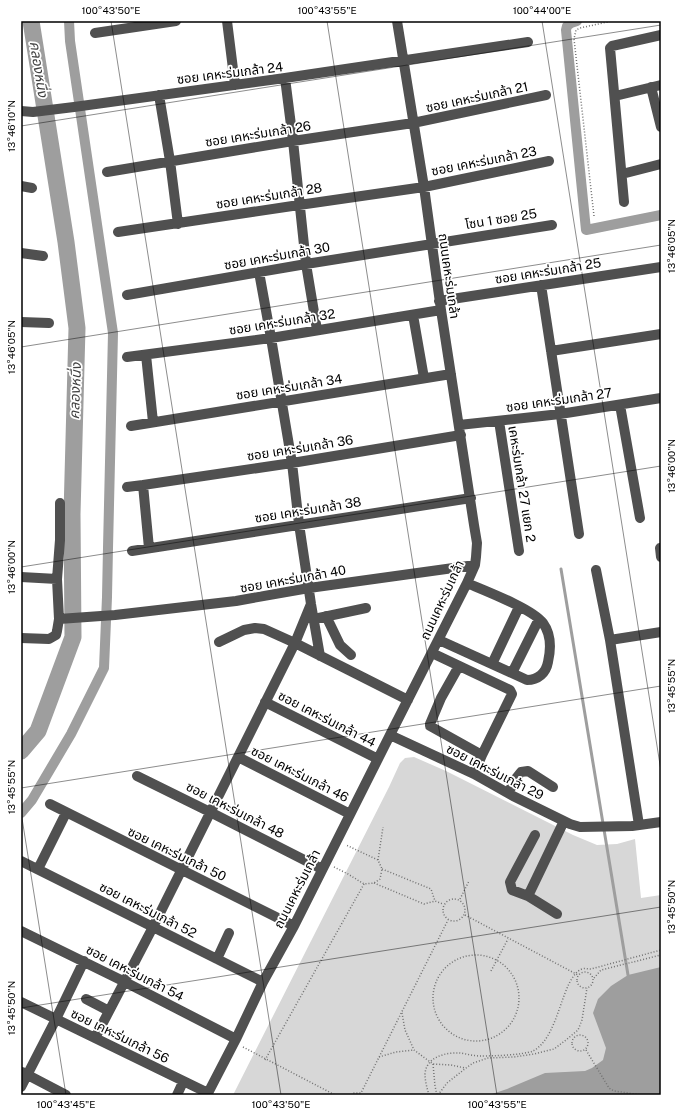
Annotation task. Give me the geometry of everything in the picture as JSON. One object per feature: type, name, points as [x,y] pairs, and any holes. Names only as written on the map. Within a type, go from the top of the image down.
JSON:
[{"type":"street","points":[[95,33],[176,21]]},
{"type":"street","points":[[227,21],[235,85]]},
{"type":"street","name":"ถนนเคหะร่มเกล้า","points":[[207,1094],[468,583],[476,557],[477,543],[471,498],[440,306],[424,187],[397,21]]},
{"type":"street","points":[[624,202],[611,47],[661,35]]},
{"type":"street","name":"ซอย เคหะร่มเกล้า 24","points":[[21,111],[33,112],[88,106],[528,42]]},
{"type":"street","points":[[285,78],[306,264],[317,330]]},
{"type":"street","points":[[615,96],[661,85]]},
{"type":"street","points":[[651,87],[661,127]]},
{"type":"street","points":[[159,95],[170,161],[178,224]]},
{"type":"street","name":"ซอย เคหะร่มเกล้า 21","points":[[413,123],[546,95]]},
{"type":"street","name":"ซอย เคหะร่มเกล้า 26","points":[[106,172],[413,123]]},
{"type":"street","name":"ซอย เคหะร่มเกล้า 23","points":[[424,187],[549,161]]},
{"type":"street","points":[[622,174],[661,164]]},
{"type":"street","points":[[21,186],[32,188]]},
{"type":"street","name":"ซอย เคหะร่มเกล้า 28","points":[[118,232],[178,224],[299,204],[424,187]]},
{"type":"street","name":"โซน 1 ซอย 25","points":[[431,244],[552,225]]},
{"type":"street","name":"ซอย เคหะร่มเกล้า 30","points":[[127,294],[431,244]]},
{"type":"street","points":[[21,252],[43,256]]},
{"type":"street","name":"ซอย เคหะร่มเกล้า 25","points":[[440,306],[541,285],[661,267]]},
{"type":"street","points":[[259,272],[292,463],[299,524],[320,656]]},
{"type":"street","points":[[541,285],[579,534]]},
{"type":"street","name":"ซอย เคหะร่มเกล้า 32","points":[[127,358],[271,338],[413,315],[440,306]]},
{"type":"street","points":[[413,315],[424,378]]},
{"type":"street","points":[[21,322],[49,323]]},
{"type":"street","points":[[551,351],[661,334]]},
{"type":"street","points":[[146,355],[153,422]]},
{"type":"street","name":"ซอย เคหะร่มเกล้า 34","points":[[131,426],[451,374]]},
{"type":"street","name":"ซอย เคหะร่มเกล้า 27","points":[[460,430],[499,421],[560,414],[661,398]]},
{"type":"street","points":[[620,405],[640,518]]},
{"type":"street","name":"เคหะร่มเกล้า 27 แยก 2","points":[[499,421],[519,551]]},
{"type":"street","name":"ซอย เคหะร่มเกล้า 36","points":[[127,487],[292,463],[460,430]]},
{"type":"street","points":[[142,485],[149,548]]},
{"type":"street","name":"ซอย เคหะร่มเกล้า 38","points":[[132,551],[471,498]]},
{"type":"street","points":[[21,638],[49,639],[54,638],[56,635],[59,619],[56,579],[60,540],[60,503]]},
{"type":"street","name":"ซอย เคหะร่มเกล้า 40","points":[[59,619],[98,617],[236,601],[309,588],[474,565]]},
{"type":"street","points":[[596,570],[610,640],[636,826]]},
{"type":"street","points":[[21,577],[56,579]]},
{"type":"street","points":[[439,640],[527,680],[532,680],[540,676],[546,668],[550,653],[550,639],[548,630],[543,622],[532,613],[468,583]]},
{"type":"street","points":[[95,1038],[153,927],[265,702],[299,645],[311,604]]},
{"type":"street","points":[[492,664],[519,607]]},
{"type":"street","points":[[314,619],[366,608]]},
{"type":"street","points":[[326,616],[340,645],[351,655]]},
{"type":"street","points":[[512,673],[539,619]]},
{"type":"street","points":[[219,642],[244,630],[255,628],[264,629],[408,700]]},
{"type":"street","points":[[610,640],[661,632]]},
{"type":"street","points":[[432,653],[510,690],[512,694],[474,774]]},
{"type":"street","points":[[459,666],[441,698],[430,726],[482,755]]},
{"type":"street","name":"ซอย เคหะร่มเกล้า 44","points":[[265,702],[378,759]]},
{"type":"street","name":"ซอย เคหะร่มเกล้า 29","points":[[390,735],[474,774],[570,824],[580,827],[636,826],[661,822]]},
{"type":"street","name":"ซอย เคหะร่มเกล้า 46","points":[[238,757],[350,814]]},
{"type":"street","points":[[508,793],[521,772],[528,772],[553,787]]},
{"type":"street","name":"ซอย เคหะร่มเกล้า 48","points":[[137,776],[324,866]]},
{"type":"street","name":"ซอย เคหะร่มเกล้า 50","points":[[50,804],[181,871],[294,926]]},
{"type":"street","points":[[38,869],[66,813]]},
{"type":"street","points":[[528,896],[564,821]]},
{"type":"street","points":[[535,835],[510,882],[512,890],[528,896],[557,914]]},
{"type":"street","name":"ซอย เคหะร่มเกล้า 52","points":[[21,861],[263,982]]},
{"type":"street","name":"ซอย เคหะร่มเกล้า 54","points":[[21,931],[125,982],[235,1041]]},
{"type":"street","points":[[217,959],[229,933]]},
{"type":"street","points":[[21,1087],[24,1074],[56,1019],[84,961]]},
{"type":"street","points":[[86,999],[109,1011]]},
{"type":"street","name":"ซอย เคหะร่มเกล้า 56","points":[[21,1002],[207,1094]]},
{"type":"street","points":[[24,1074],[66,1095]]},
{"type":"street","points":[[177,1095],[183,1082]]},
{"type":"path","points":[[594,216],[574,39],[576,30],[580,28],[612,21]]},
{"type":"path","points":[[324,866],[348,874],[364,884],[374,883],[380,879],[382,869],[378,860],[383,827]]},
{"type":"path","points":[[337,841],[378,860]]},
{"type":"path","points":[[382,869],[431,889],[435,901]]},
{"type":"path","points":[[460,899],[469,881]]},
{"type":"path","points":[[374,883],[424,904],[435,901],[443,904]]},
{"type":"path","points":[[265,1060],[364,884]]},
{"type":"path","points":[[450,898],[460,899],[466,906],[465,915],[458,921],[448,920],[442,913],[443,904],[450,898]]},
{"type":"path","points":[[465,915],[578,975]]},
{"type":"path","points":[[351,1095],[354,1093],[362,1094],[448,920]]},
{"type":"path","points":[[491,971],[508,938]]},
{"type":"path","points":[[429,1095],[425,1073],[430,1062],[436,1057],[459,1053],[481,1056],[514,1055],[532,1051],[542,1043],[551,1028],[567,987],[575,973],[583,968],[591,970],[661,950]]},
{"type":"path","points":[[464,955],[482,955],[498,959],[512,972],[519,986],[520,1004],[515,1020],[504,1031],[488,1041],[471,1041],[454,1037],[442,1026],[433,1010],[433,992],[437,976],[449,964],[464,955]]},
{"type":"path","points":[[438,1095],[447,1083],[473,1063],[488,1058],[514,1057],[554,1049],[578,1030],[582,1020],[587,988],[592,984],[594,978],[601,970],[661,955]]},
{"type":"path","points":[[578,975],[584,972],[590,973],[594,978]]},
{"type":"path","points":[[578,975],[577,982],[581,987],[587,988]]},
{"type":"path","points":[[402,1013],[405,1030],[414,1050],[433,1064],[466,1068]]},
{"type":"path","points":[[581,1035],[587,1038],[589,1044],[586,1050],[580,1052],[574,1049],[571,1043],[574,1037],[581,1035]]},
{"type":"path","points":[[235,1041],[265,1060],[335,1095]]},
{"type":"path","points":[[379,1057],[396,1052],[414,1050]]},
{"type":"path","points":[[586,1050],[609,1088],[614,1091],[642,1095]]},
{"type":"path","points":[[433,1064],[435,1086],[438,1095]]},
{"type":"shaded area","points":[[414,757],[446,771],[573,835],[597,845],[617,844],[635,839],[641,898],[661,895],[661,1095],[233,1095],[400,763],[405,758]]},
{"type":"shaded area","points":[[661,967],[661,1095],[489,1095],[545,1073],[585,1071],[603,1060],[606,1048],[593,1013],[598,999],[611,986],[628,975]]},
{"type":"waterway","name":"คลองหนึ่ง","points":[[21,751],[38,731],[73,637],[72,514],[77,328],[66,242],[31,21]]},
{"type":"waterway","points":[[21,813],[32,800],[71,734],[104,668],[113,333],[70,41],[69,21]]},
{"type":"waterway","points":[[577,21],[567,26],[566,30],[586,230],[661,215]]},
{"type":"waterway","points":[[561,569],[628,975]]}]
